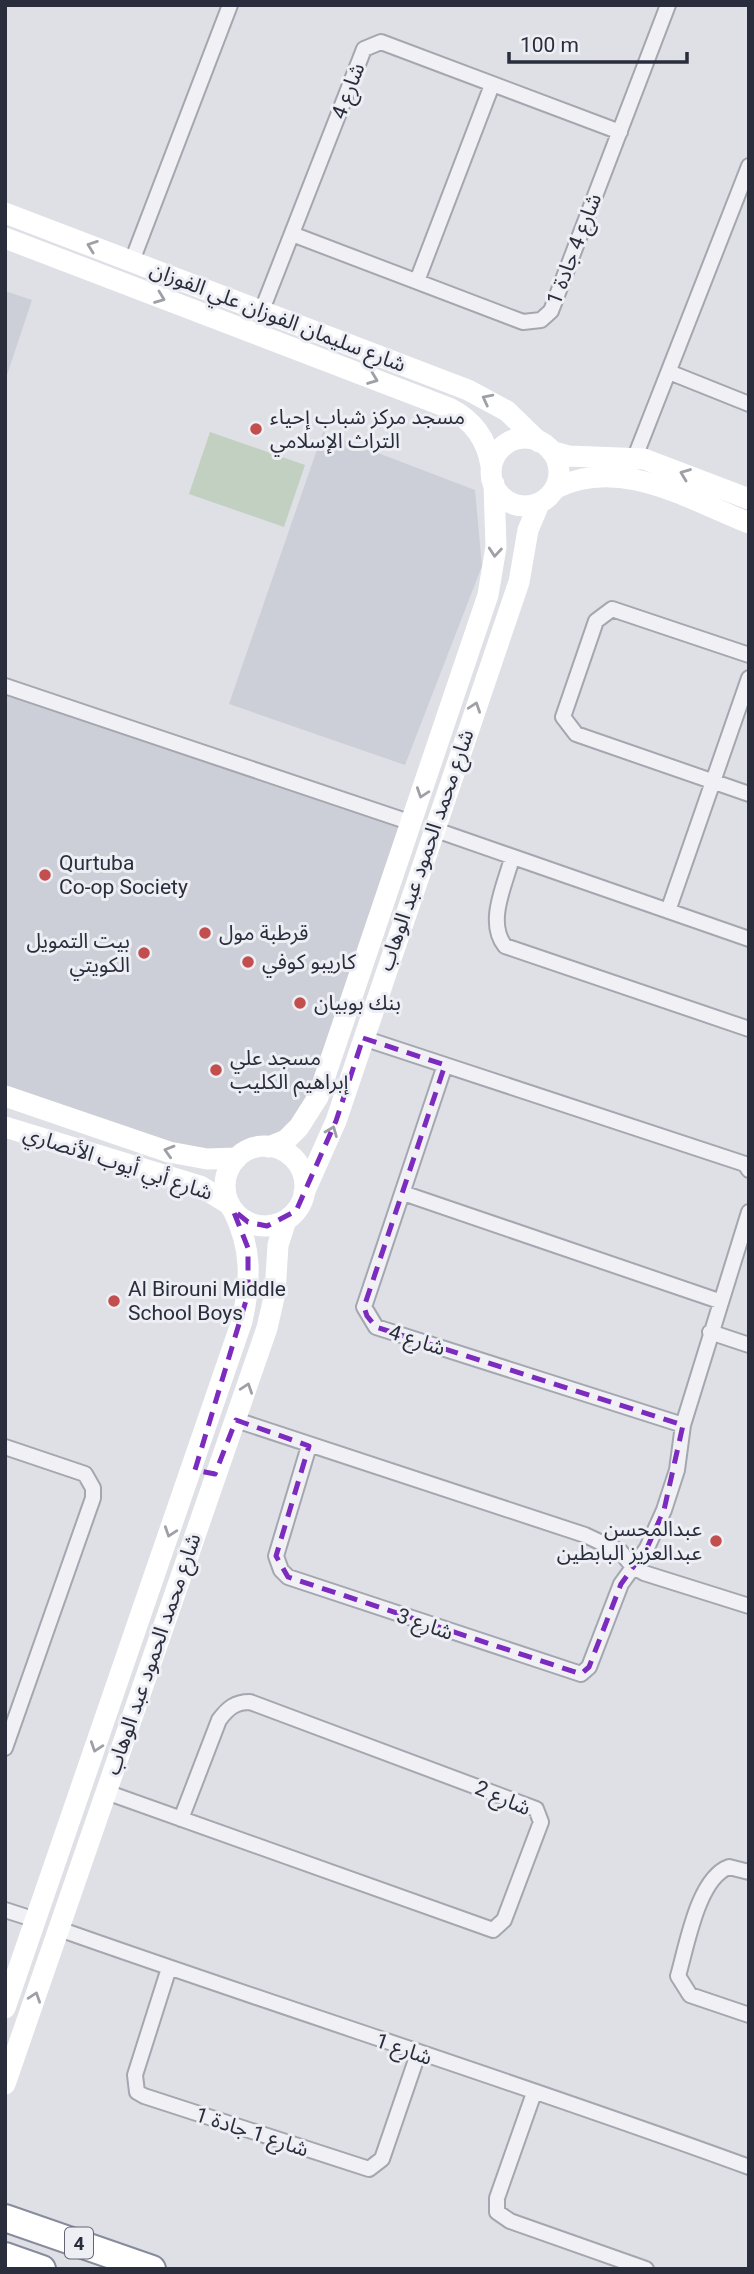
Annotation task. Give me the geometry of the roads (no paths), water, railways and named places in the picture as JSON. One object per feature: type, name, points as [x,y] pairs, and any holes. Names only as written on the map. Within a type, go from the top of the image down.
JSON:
[{"type":"highway","name":"4","points":[[15,2221],[152,2269]]},
{"type":"street","points":[[132,261],[230,5]]},
{"type":"street","name":"شارع 4 جادة 1","points":[[292,234],[523,322],[541,320],[551,311],[668,5]]},
{"type":"street","name":"شارع 4","points":[[262,310],[364,50],[381,42],[620,132]]},
{"type":"street","points":[[417,281],[492,85]]},
{"type":"street","points":[[635,457],[749,166]]},
{"type":"street","name":"شارع سليمان الفوزان علي الفوزان","points":[[5,214],[482,396],[508,411],[545,446]]},
{"type":"street","name":"شارع سليمان الفوزان علي الفوزان","points":[[5,238],[449,408],[467,419],[481,435],[493,475]]},
{"type":"street","points":[[669,372],[749,404]]},
{"type":"street","points":[[749,499],[635,457],[578,456],[523,439],[511,442],[501,449],[493,475],[501,495],[512,503],[525,506],[539,503],[556,488],[594,475],[622,476],[749,523]]},
{"type":"street","points":[[545,446],[559,466],[556,488]]},
{"type":"street","name":"شارع محمد الحمود عبد الوهاب","points":[[270,1147],[286,1140],[299,1127],[318,1097],[412,823],[491,582],[497,526],[493,475]]},
{"type":"street","name":"شارع محمد الحمود عبد الوهاب","points":[[304,1193],[336,1121],[519,582],[528,530],[539,503]]},
{"type":"street","points":[[749,655],[612,609],[596,621],[564,717],[576,734],[749,794]]},
{"type":"street","points":[[668,911],[749,678]]},
{"type":"street","points":[[5,686],[412,823]]},
{"type":"street","points":[[433,830],[749,939]]},
{"type":"street","points":[[512,858],[496,920],[496,935],[505,946],[749,1029]]},
{"type":"street","points":[[363,1038],[745,1164],[749,1170]]},
{"type":"street","name":"شارع 4","points":[[445,1065],[364,1307],[376,1327],[682,1425]]},
{"type":"street","name":"شارع أبي أيوب الأنصاري","points":[[5,1096],[169,1152],[207,1159],[237,1158]]},
{"type":"street","name":"شارع أبي أيوب الأنصاري","points":[[5,1127],[200,1186],[231,1207]]},
{"type":"street","points":[[270,1147],[283,1151],[299,1166],[304,1179],[304,1193],[296,1211],[286,1220],[274,1225],[254,1225],[231,1207],[225,1190],[226,1176],[237,1158],[255,1148],[270,1147]]},
{"type":"street","points":[[403,1193],[719,1301]]},
{"type":"street","name":"شارع محمد الحمود عبد الوهاب","points":[[5,2008],[234,1345],[248,1294],[248,1248],[231,1207]]},
{"type":"street","points":[[632,1566],[647,1548],[664,1510],[677,1470],[682,1425],[749,1212]]},
{"type":"street","name":"شارع محمد الحمود عبد الوهاب","points":[[5,2084],[14,2029],[59,1929],[267,1328],[276,1284],[278,1245],[286,1220]]},
{"type":"street","points":[[710,1332],[749,1345]]},
{"type":"street","points":[[236,1420],[585,1535],[621,1552],[632,1566],[644,1573],[749,1606]]},
{"type":"street","name":"شارع 3","points":[[310,1446],[276,1556],[281,1570],[288,1577],[581,1674],[589,1667],[621,1584],[632,1566]]},
{"type":"street","points":[[5,1447],[85,1474],[93,1488],[93,1498],[5,1748]]},
{"type":"street","points":[[193,1466],[202,1476],[215,1474]]},
{"type":"street","points":[[182,1498],[194,1497],[204,1504]]},
{"type":"street","name":"شارع 2","points":[[106,1792],[181,1819],[493,1930],[504,1920],[541,1822],[536,1809],[250,1702],[239,1702],[226,1710],[219,1720],[181,1819]]},
{"type":"street","points":[[749,1872],[729,1867],[711,1878],[695,1916],[678,1976],[690,1995],[749,2015]]},
{"type":"street","points":[[5,1910],[36,1920]]},
{"type":"street","name":"شارع 1","points":[[59,1929],[418,2054],[614,2118],[749,2167]]},
{"type":"street","name":"شارع 1 جادة 1","points":[[169,1968],[135,2076],[137,2092],[144,2096],[369,2169],[382,2159],[418,2054]]},
{"type":"street","points":[[534,2093],[498,2198],[497,2211],[510,2221],[646,2269]]},
{"type":"street","points":[[5,2206],[15,2221]]},
{"type":"place","name":"مسجد مركز شباب إحياء التراث الإسلامي","points":[[256,429]]},
{"type":"place","name":"Qurtuba Co-op Society","points":[[45,875]]},
{"type":"place","name":"قرطبة مول","points":[[205,933]]},
{"type":"place","name":"بيت التمويل الكويتي","points":[[144,953]]},
{"type":"place","name":"كاريبو كوفي","points":[[248,962]]},
{"type":"place","name":"بنك بوبيان","points":[[300,1003]]},
{"type":"place","name":"مسجد علي إبراهيم الكليب","points":[[216,1070]]},
{"type":"place","name":"Al Birouni Middle School Boys","points":[[114,1301]]},
{"type":"place","name":"عبدالمحسن عبدالعزيز البابطين","points":[[716,1541]]}]
